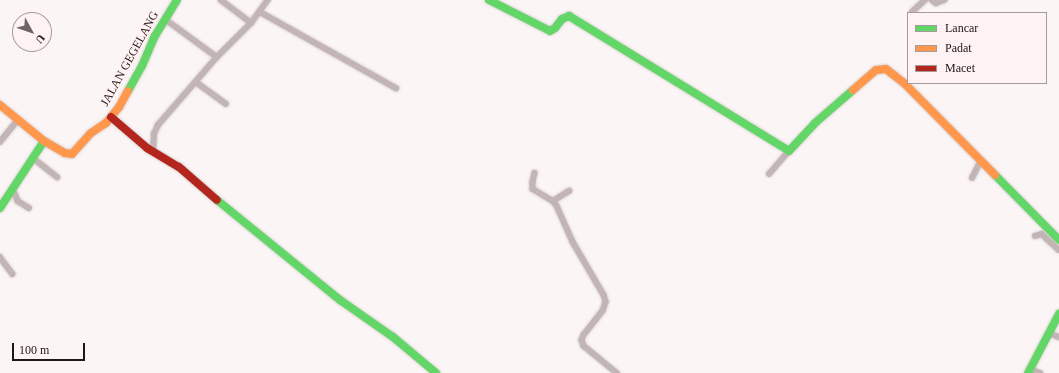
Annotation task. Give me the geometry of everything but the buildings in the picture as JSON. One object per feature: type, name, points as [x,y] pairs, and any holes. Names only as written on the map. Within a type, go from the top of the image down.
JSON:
[{"type":"street","name":"JALAN GEGELANG","points":[[44,141],[62,152],[70,154],[111,117],[124,99],[165,19],[177,0]]},
{"type":"street","points":[[221,0],[251,23]]},
{"type":"street","points":[[153,152],[156,129],[173,107],[217,57],[251,23],[268,0]]},
{"type":"street","points":[[489,0],[550,31],[562,19],[569,16],[789,151]]},
{"type":"street","points":[[912,12],[925,0]]},
{"type":"street","points":[[932,0],[936,3],[944,0]]},
{"type":"street","points":[[260,12],[396,88]]},
{"type":"street","points":[[165,19],[217,57]]},
{"type":"street","points":[[769,174],[814,123],[876,70],[881,68],[889,71],[905,84],[980,162],[1059,240]]},
{"type":"street","points":[[196,82],[226,104]]},
{"type":"street","points":[[0,105],[44,141],[0,208]]},
{"type":"street","points":[[111,117],[153,152],[166,158],[179,167],[340,300],[393,337],[436,373]]},
{"type":"street","points":[[0,142],[18,120]]},
{"type":"street","points":[[33,158],[57,177]]},
{"type":"street","points":[[972,178],[980,162]]},
{"type":"street","points":[[535,173],[533,189],[553,201],[561,212],[573,242],[604,295],[606,302],[603,311],[584,335],[582,340],[584,346],[617,373]]},
{"type":"street","points":[[13,189],[18,201],[29,208]]},
{"type":"street","points":[[553,201],[569,191]]},
{"type":"street","points":[[1035,236],[1042,234],[1059,250]]},
{"type":"street","points":[[0,257],[13,274]]},
{"type":"street","points":[[1040,373],[1029,371],[1059,314]]},
{"type":"street","points":[[1049,333],[1059,337]]},
{"type":"traffic: fast","points":[[128,91],[142,66],[155,36],[177,0]]},
{"type":"traffic: fast","points":[[489,0],[550,31],[555,28],[562,19],[569,16],[789,151],[815,123],[853,90]]},
{"type":"traffic: fast","points":[[0,208],[44,141]]},
{"type":"traffic: fast","points":[[995,175],[1059,240]]},
{"type":"traffic: fast","points":[[217,200],[340,300],[393,337],[436,373]]},
{"type":"traffic: fast","points":[[1028,373],[1059,314]]},
{"type":"traffic: slow","points":[[853,90],[876,70],[886,69],[905,84],[995,175]]},
{"type":"traffic: slow","points":[[0,105],[44,141],[65,153],[72,154],[91,133],[106,123],[119,107],[128,91]]},
{"type":"traffic: jam","points":[[111,117],[147,148],[179,167],[217,200]]}]
